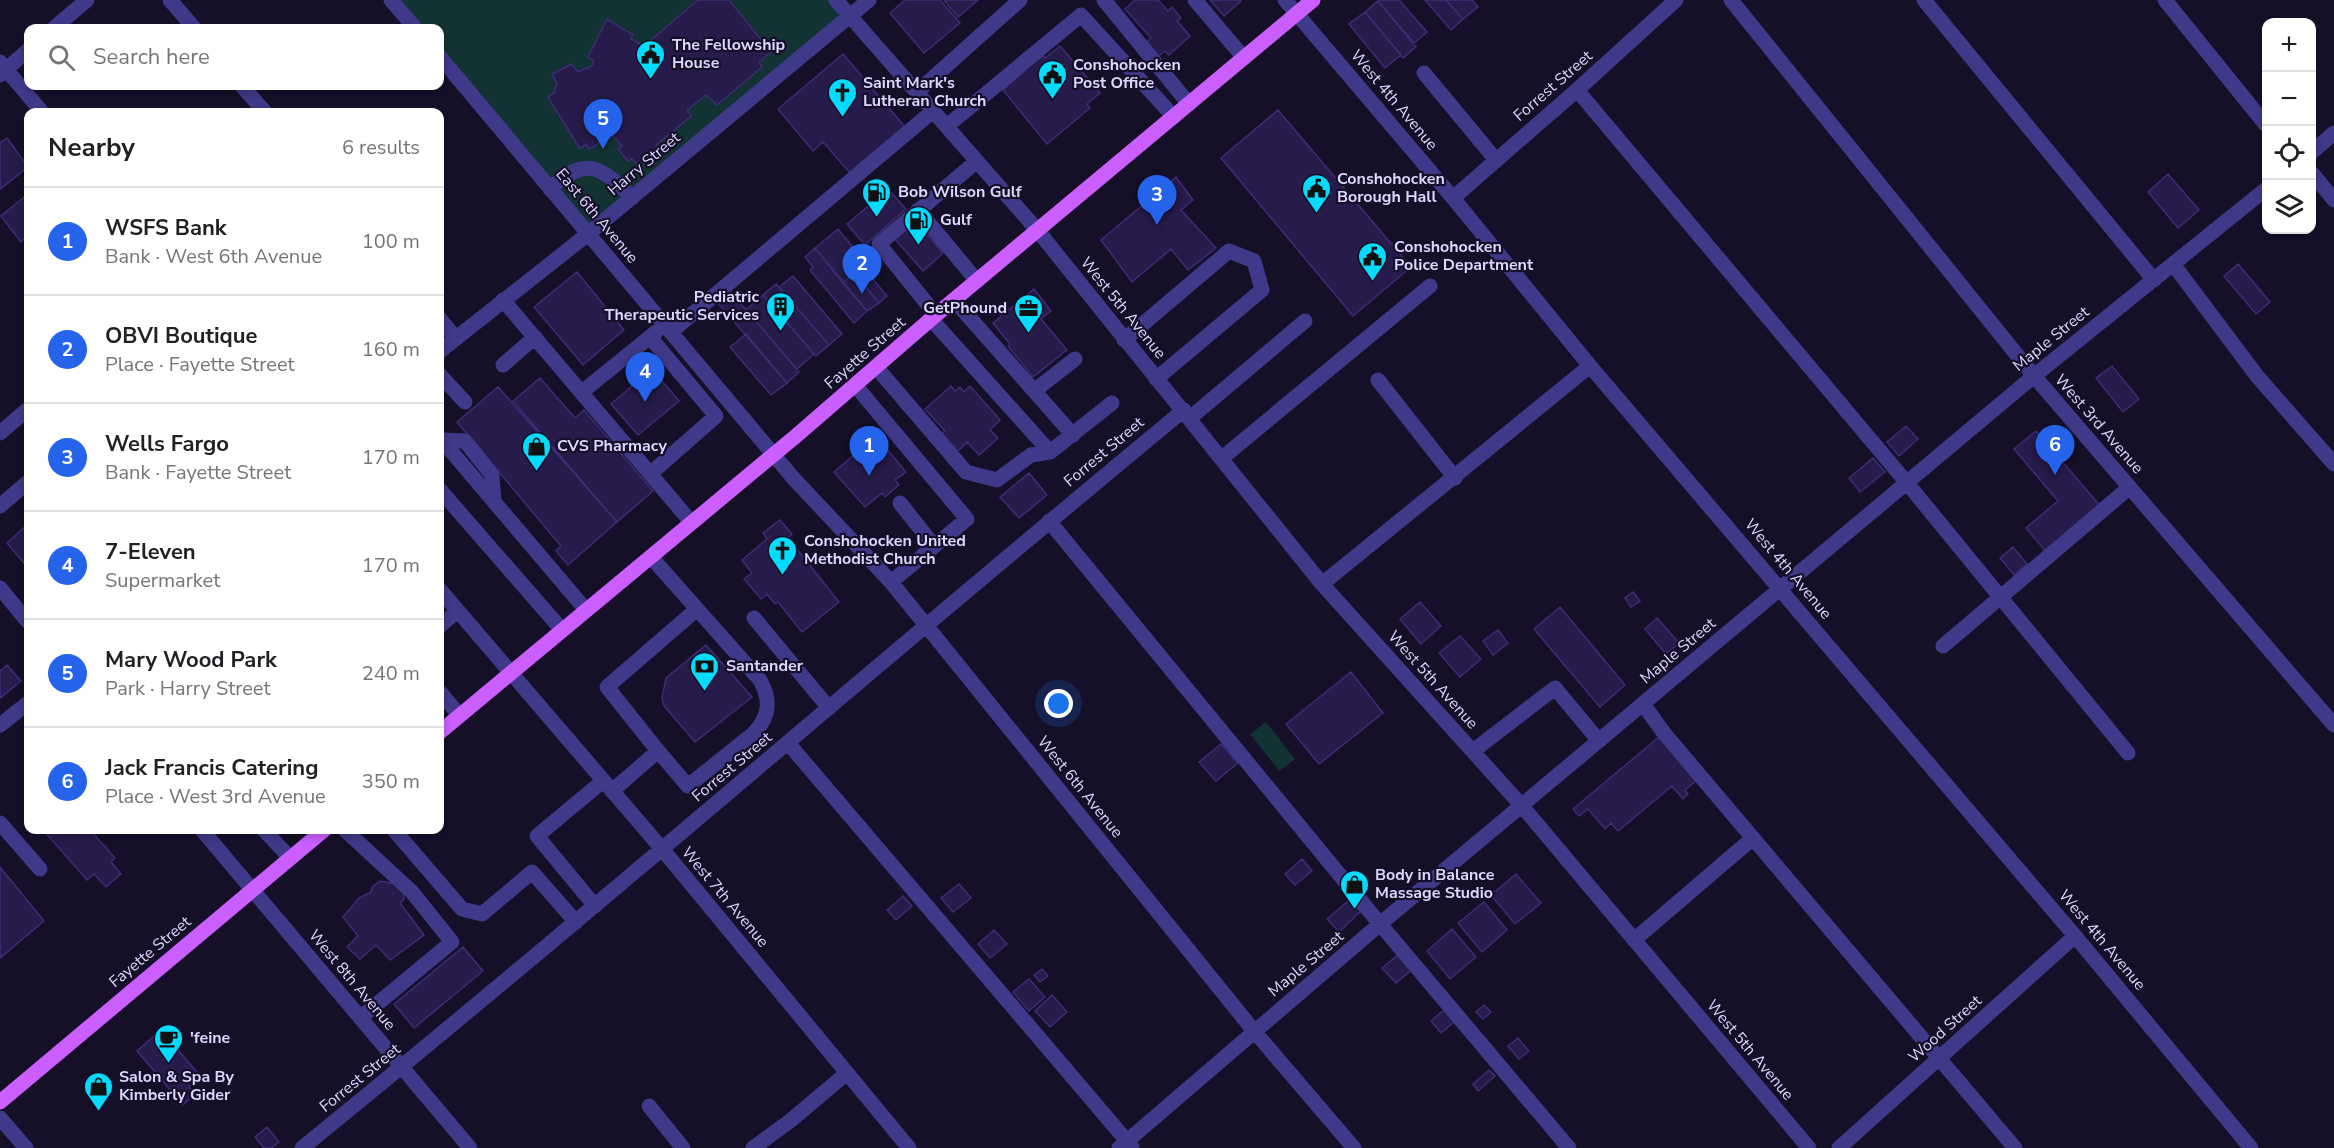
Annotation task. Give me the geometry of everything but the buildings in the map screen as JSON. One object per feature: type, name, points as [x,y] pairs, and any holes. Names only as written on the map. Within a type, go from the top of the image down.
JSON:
[{"type":"main road","name":"Fayette Street","points":[[444,728],[1313,0]]},
{"type":"main road","name":"Fayette Street","points":[[0,1102],[319,834]]},
{"type":"street","points":[[59,24],[87,0]]},
{"type":"street","points":[[170,0],[191,24]]},
{"type":"street","points":[[392,0],[413,24]]},
{"type":"street","name":"West 5th Avenue","points":[[836,0],[1038,231],[1322,584],[1522,806],[1809,1148]]},
{"type":"street","name":"Harry Street","points":[[444,347],[588,234],[869,0]]},
{"type":"street","points":[[917,92],[1020,0]]},
{"type":"street","points":[[1104,0],[1189,104]]},
{"type":"street","points":[[1195,0],[1244,58]]},
{"type":"street","name":"West 4th Avenue","points":[[1285,0],[1453,198],[1590,366],[2075,936],[2251,1148]]},
{"type":"street","name":"Forrest Street","points":[[1453,198],[1676,0]]},
{"type":"street","name":"West 3rd Avenue","points":[[1731,0],[2034,376],[2334,725]]},
{"type":"street","points":[[1924,0],[2154,280]]},
{"type":"street","points":[[2164,0],[2262,120]]},
{"type":"street","points":[[946,126],[1081,15],[1174,117]]},
{"type":"street","points":[[24,54],[2,69],[38,108]]},
{"type":"street","name":"East 6th Avenue","points":[[444,62],[774,454]]},
{"type":"street","points":[[1424,73],[1496,160]]},
{"type":"street","points":[[246,90],[261,108]]},
{"type":"street","points":[[1577,90],[1907,483],[2128,753]]},
{"type":"street","points":[[582,392],[650,337],[668,328],[933,111]]},
{"type":"street","points":[[2316,149],[2334,133]]},
{"type":"street","points":[[977,161],[879,244],[934,317],[1050,452]]},
{"type":"street","points":[[550,189],[565,175],[578,168],[600,170],[618,182],[632,198]]},
{"type":"street","points":[[2316,178],[2334,200]]},
{"type":"street","name":"Maple Street","points":[[1126,1146],[1254,1031],[1380,924],[2034,376],[2262,192]]},
{"type":"street","points":[[918,210],[977,281]]},
{"type":"street","points":[[1124,340],[1229,251],[1254,261],[1262,290],[1156,379]]},
{"type":"street","points":[[2174,264],[2257,376],[2334,464]]},
{"type":"street","points":[[1222,458],[1430,286]]},
{"type":"street","points":[[503,300],[691,522]]},
{"type":"street","points":[[954,300],[1073,435]]},
{"type":"street","name":"Forrest Street","points":[[302,1148],[663,850],[925,624],[1049,521],[1305,321]]},
{"type":"street","points":[[444,324],[455,337]]},
{"type":"street","points":[[650,337],[716,416]]},
{"type":"street","points":[[503,364],[535,338]]},
{"type":"street","points":[[1034,391],[1075,359]]},
{"type":"street","points":[[1322,584],[1590,366]]},
{"type":"street","points":[[876,367],[966,472],[998,480],[1031,455],[1050,452],[1112,403]]},
{"type":"street","points":[[444,379],[465,402]]},
{"type":"street","points":[[1378,380],[1455,478]]},
{"type":"street","points":[[855,385],[967,519],[891,582]]},
{"type":"street","points":[[650,474],[732,404]]},
{"type":"street","points":[[0,433],[24,412]]},
{"type":"street","points":[[444,444],[586,610]]},
{"type":"street","name":"West 6th Avenue","points":[[774,454],[794,479],[891,582],[1254,1031],[1354,1148]]},
{"type":"street","points":[[0,506],[24,485]]},
{"type":"street","points":[[1943,646],[2130,487]]},
{"type":"street","points":[[444,495],[562,630]]},
{"type":"street","points":[[900,503],[934,546]]},
{"type":"street","points":[[1049,521],[1380,924],[1569,1148]]},
{"type":"street","points":[[651,557],[760,680],[766,690],[768,702],[767,713],[762,724],[754,733],[688,786],[607,687],[697,609]]},
{"type":"street","points":[[0,588],[24,617]]},
{"type":"street","name":"West 7th Avenue","points":[[444,595],[663,850],[909,1148]]},
{"type":"street","points":[[444,622],[457,611]]},
{"type":"street","points":[[754,618],[829,708]]},
{"type":"street","points":[[1473,751],[1556,688],[1599,741]]},
{"type":"street","points":[[444,697],[459,715]]},
{"type":"street","points":[[1643,704],[1664,733],[2015,1148]]},
{"type":"street","points":[[0,725],[24,706]]},
{"type":"street","points":[[788,743],[1126,1146]]},
{"type":"street","points":[[595,906],[537,836],[658,751]]},
{"type":"street","points":[[0,823],[40,869]]},
{"type":"street","name":"West 8th Avenue","points":[[207,834],[470,1148]]},
{"type":"street","points":[[268,834],[290,858]]},
{"type":"street","points":[[349,834],[412,892],[453,942],[360,1018]]},
{"type":"street","points":[[397,834],[462,909],[482,914],[531,872],[576,922]]},
{"type":"street","points":[[1634,940],[1753,838]]},
{"type":"street","name":"Wood Street","points":[[1839,1148],[2075,936]]},
{"type":"street","points":[[753,1148],[790,1121],[847,1073]]},
{"type":"street","points":[[649,1106],[683,1148]]},
{"type":"street","points":[[0,1118],[26,1148]]},
{"type":"green space","points":[[391,0],[836,0],[849,16],[588,234],[444,62],[444,24],[412,24]]},
{"type":"green space","points":[[1266,722],[1295,759],[1279,771],[1250,734]]},
{"type":"place","name":"The Fellowship House","points":[[651,80]]},
{"type":"place","name":"Conshohocken Post Office","points":[[1052,100]]},
{"type":"place","name":"Saint Mark's Lutheran Church","points":[[842,118]]},
{"type":"place","name":"Mary Wood Park","points":[[603,149]]},
{"type":"place","name":"Conshohocken Borough Hall","points":[[1316,214]]},
{"type":"place","name":"Bob Wilson Gulf","points":[[877,218]]},
{"type":"place","name":"Wells Fargo","points":[[1157,225]]},
{"type":"place","name":"Gulf","points":[[919,246]]},
{"type":"place","name":"Conshohocken Police Department","points":[[1373,282]]},
{"type":"place","name":"OBVI Boutique","points":[[862,294]]},
{"type":"place","name":"Pediatric Therapeutic Services","points":[[780,332]]},
{"type":"place","name":"GetPhound","points":[[1028,334]]},
{"type":"place","name":"7-Eleven","points":[[645,402]]},
{"type":"place","name":"CVS Pharmacy","points":[[536,472]]},
{"type":"place","name":"Jack Francis Catering","points":[[2055,475]]},
{"type":"place","name":"WSFS Bank","points":[[869,476]]},
{"type":"place","name":"Conshohocken United Methodist Church","points":[[783,576]]},
{"type":"place","name":"Santander","points":[[705,692]]},
{"type":"place","name":"Body in Balance Massage Studio","points":[[1354,910]]},
{"type":"place","name":"'feine","points":[[169,1064]]},
{"type":"place","name":"Salon & Spa By Kimberly Gider","points":[[98,1112]]}]
